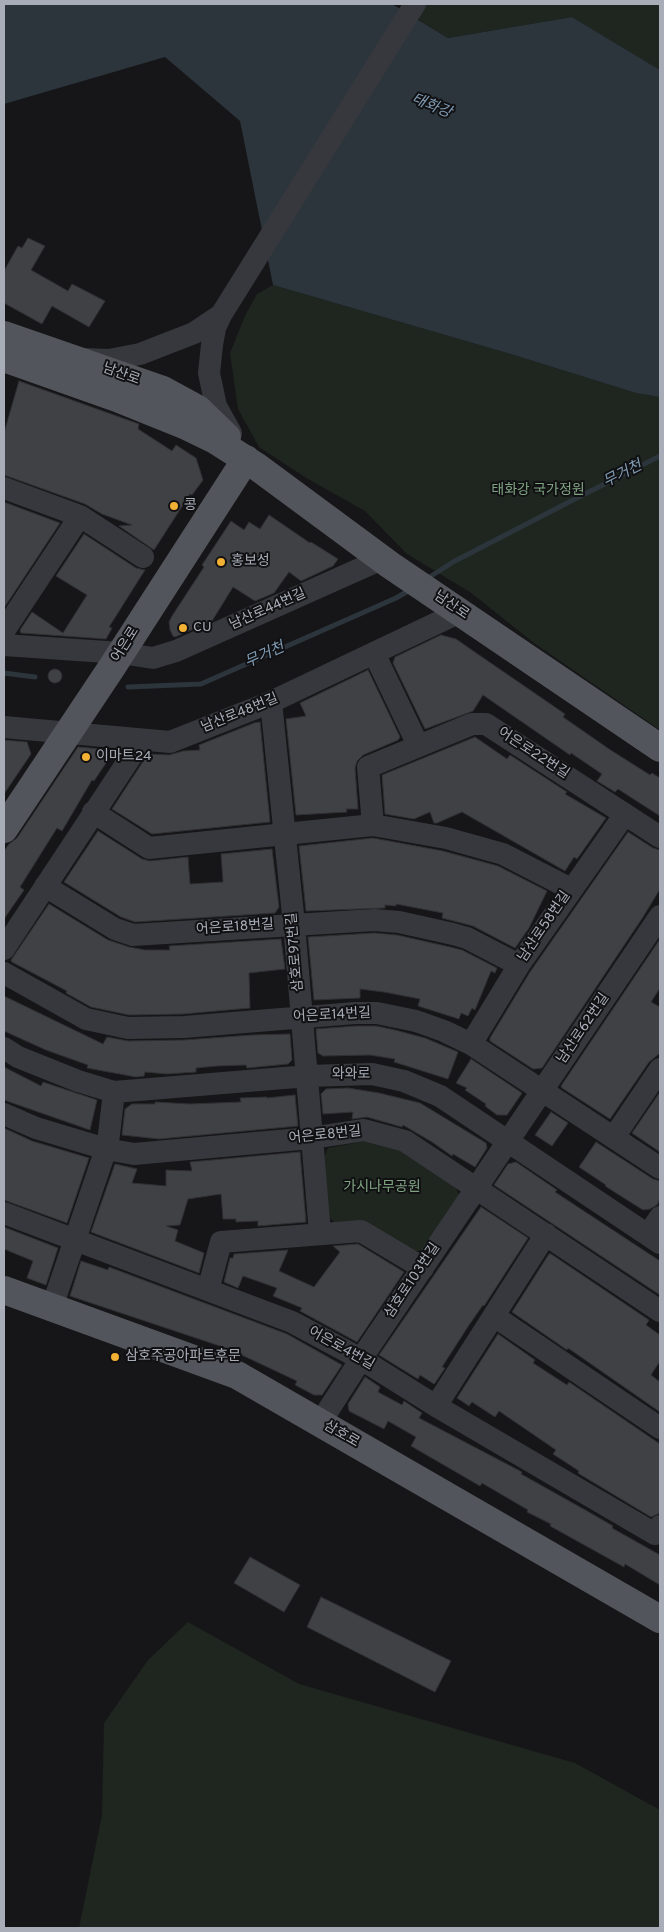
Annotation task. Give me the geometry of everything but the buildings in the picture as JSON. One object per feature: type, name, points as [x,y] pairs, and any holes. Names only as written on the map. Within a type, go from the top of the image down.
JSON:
[{"type":"main road","name":"남산로","points":[[4,336],[163,390],[198,409],[246,459]]},
{"type":"main road","name":"남산로","points":[[4,358],[154,412],[215,440],[246,459],[386,562],[660,748]]},
{"type":"main road","name":"어은로","points":[[4,829],[117,660],[246,459]]},
{"type":"main road","name":"삼호로","points":[[4,1290],[237,1375],[660,1619]]},
{"type":"street","points":[[154,412],[186,415],[198,409],[204,400],[208,389],[215,328],[221,315],[415,4]]},
{"type":"street","points":[[73,358],[109,360],[140,354],[194,333],[221,315]]},
{"type":"street","points":[[209,373],[216,406],[246,459]]},
{"type":"street","points":[[4,488],[80,516],[143,557]]},
{"type":"street","points":[[4,631],[80,516]]},
{"type":"street","name":"남산로44번길","points":[[4,645],[117,660],[153,658],[176,651],[386,562]]},
{"type":"street","name":"남산로48번길","points":[[4,727],[71,728],[142,740],[170,742],[271,702],[460,612]]},
{"type":"street","points":[[374,653],[418,745]]},
{"type":"street","name":"삼호로97번길","points":[[271,702],[294,924],[320,1233]]},
{"type":"street","name":"어은로22번길","points":[[373,825],[368,767],[472,724],[486,724],[660,837]]},
{"type":"street","points":[[4,949],[142,740]]},
{"type":"street","points":[[93,812],[149,848],[373,825],[446,838],[502,854],[571,889]]},
{"type":"street","name":"남산로58번길","points":[[471,1044],[520,965],[571,889],[625,814]]},
{"type":"street","name":"어은로18번길","points":[[45,886],[115,929],[133,934],[374,920],[399,922],[466,938],[520,965]]},
{"type":"street","name":"남산로62번길","points":[[508,1141],[660,916]]},
{"type":"street","name":"어은로14번길","points":[[4,974],[86,1019],[128,1028],[184,1027],[355,1013],[377,1013],[407,1019],[434,1027],[471,1044],[660,1168]]},
{"type":"street","name":"와와로","points":[[4,1048],[18,1057],[78,1081],[114,1092],[308,1076],[372,1074],[404,1081],[440,1096],[508,1141],[656,1231]]},
{"type":"street","points":[[614,1137],[660,1069]]},
{"type":"street","points":[[52,1307],[106,1149],[114,1092]]},
{"type":"street","name":"어은로8번길","points":[[4,1114],[36,1128],[106,1149],[134,1154],[311,1138],[364,1130],[405,1142],[660,1311]]},
{"type":"street","name":"삼호로103번길","points":[[320,1422],[508,1141]]},
{"type":"street","name":"어은로4번길","points":[[4,1214],[292,1322],[361,1359],[436,1406],[658,1530]]},
{"type":"street","points":[[208,1290],[221,1242],[361,1231],[422,1268]]},
{"type":"street","points":[[436,1406],[546,1234]]},
{"type":"street","points":[[494,1316],[660,1428]]},
{"type":"green space","points":[[425,4],[660,4],[660,70],[572,17],[448,38],[416,18]]},
{"type":"green space","name":"태화강 국가정원","points":[[273,285],[514,355],[636,393],[660,397],[660,730],[534,643],[470,592],[407,554],[365,511],[308,479],[259,447],[238,409],[230,353],[245,316],[257,294]]},
{"type":"green space","name":"가시나무공원","points":[[366,1141],[400,1150],[455,1186],[460,1197],[422,1250],[411,1253],[337,1225],[328,1216],[322,1162],[328,1148]]},
{"type":"green space","points":[[188,1622],[299,1684],[575,1763],[660,1810],[660,1928],[79,1928],[102,1815],[104,1723],[148,1660]]},
{"type":"water","name":"태화강","points":[[4,4],[392,4],[448,38],[572,17],[660,70],[660,397],[636,393],[514,355],[273,285],[240,121],[165,57],[4,104]]},
{"type":"waterway","name":"무거천","points":[[425,580],[453,562],[660,456]]},
{"type":"waterway","name":"무거천","points":[[128,687],[201,684],[396,598],[410,590]]},
{"type":"waterway","name":"무거천","points":[[4,673],[35,677]]},
{"type":"place","name":"콩","points":[[174,506]]},
{"type":"place","name":"홍보성","points":[[221,562]]},
{"type":"place","name":"CU","points":[[183,628]]},
{"type":"place","name":"이마트24","points":[[86,757]]},
{"type":"place","name":"삼호주공아파트후문","points":[[115,1357]]}]
